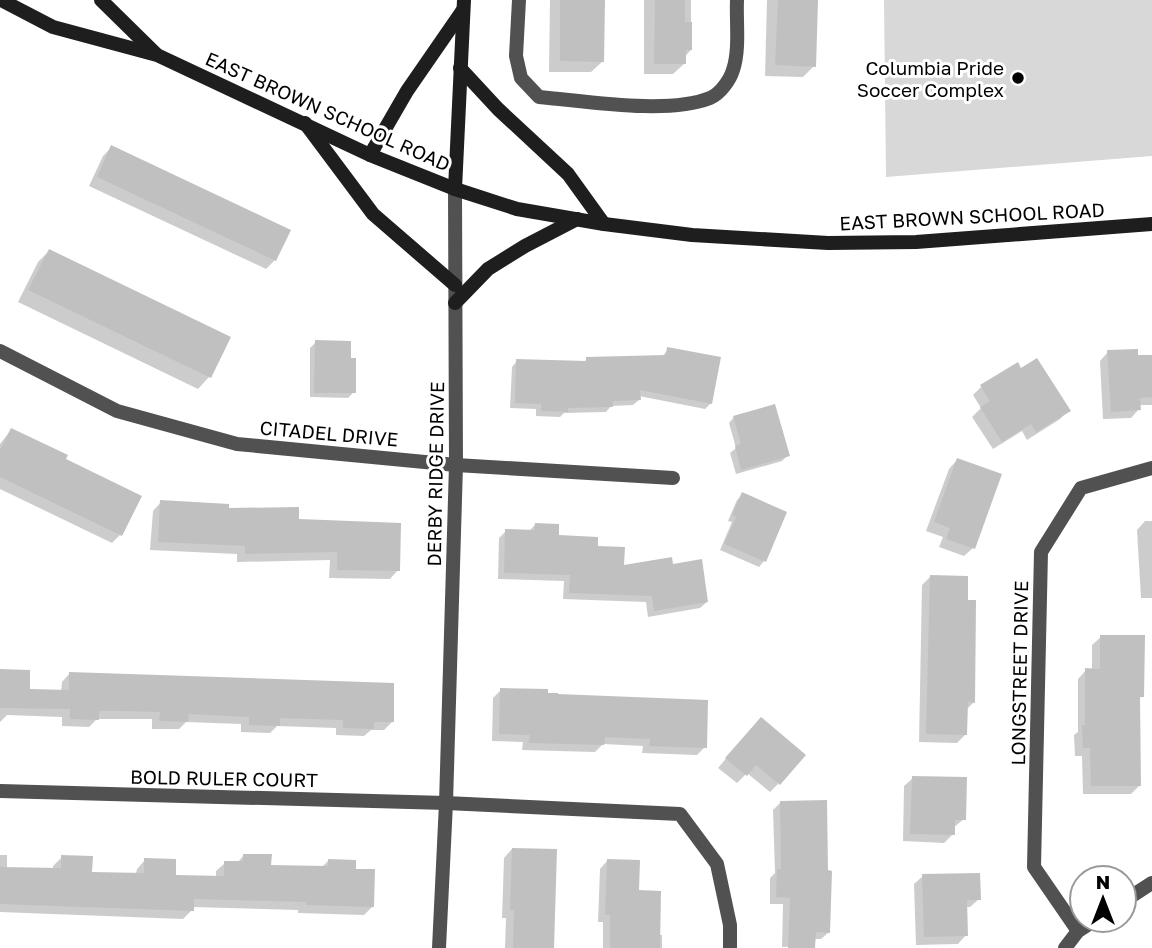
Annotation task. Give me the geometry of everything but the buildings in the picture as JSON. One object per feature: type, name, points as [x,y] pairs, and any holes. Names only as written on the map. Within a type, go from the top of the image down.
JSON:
[{"type":"main road","name":"EAST BROWN SCHOOL ROAD","points":[[1,0],[53,27],[157,55],[370,155],[455,189],[517,209],[692,235],[828,243],[916,242],[1152,224]]},
{"type":"main road","name":"EAST BROWN SCHOOL ROAD","points":[[101,0],[157,55]]},
{"type":"main road","name":"DERBY RIDGE DRIVE","points":[[455,189],[464,4]]},
{"type":"main road","points":[[370,155],[407,91],[464,4]]},
{"type":"main road","points":[[460,68],[498,109],[568,174],[604,224]]},
{"type":"main road","points":[[304,122],[373,214],[455,285]]},
{"type":"main road","points":[[456,303],[488,269],[577,219]]},
{"type":"street","points":[[519,0],[516,56],[521,78],[539,97],[634,105],[683,105],[712,97],[726,84],[733,70],[737,0]]},
{"type":"street","name":"DERBY RIDGE DRIVE","points":[[439,948],[456,465],[455,189]]},
{"type":"street","name":"CITADEL DRIVE","points":[[0,351],[117,411],[237,444],[456,465],[673,478]]},
{"type":"street","name":"LONGSTREET DRIVE","points":[[1068,916],[1034,867],[1041,552],[1081,488],[1152,468]]},
{"type":"street","name":"BOLD RULER COURT","points":[[0,791],[446,803],[680,814],[717,864],[730,925],[730,948]]},
{"type":"street","points":[[1065,948],[1076,934]]},
{"type":"shaded area","name":"Columbia Pride Soccer Complex","points":[[884,0],[1152,0],[1152,156],[886,177]]},
{"type":"place","name":"Columbia Pride Soccer Complex","points":[[1018,78]]}]
